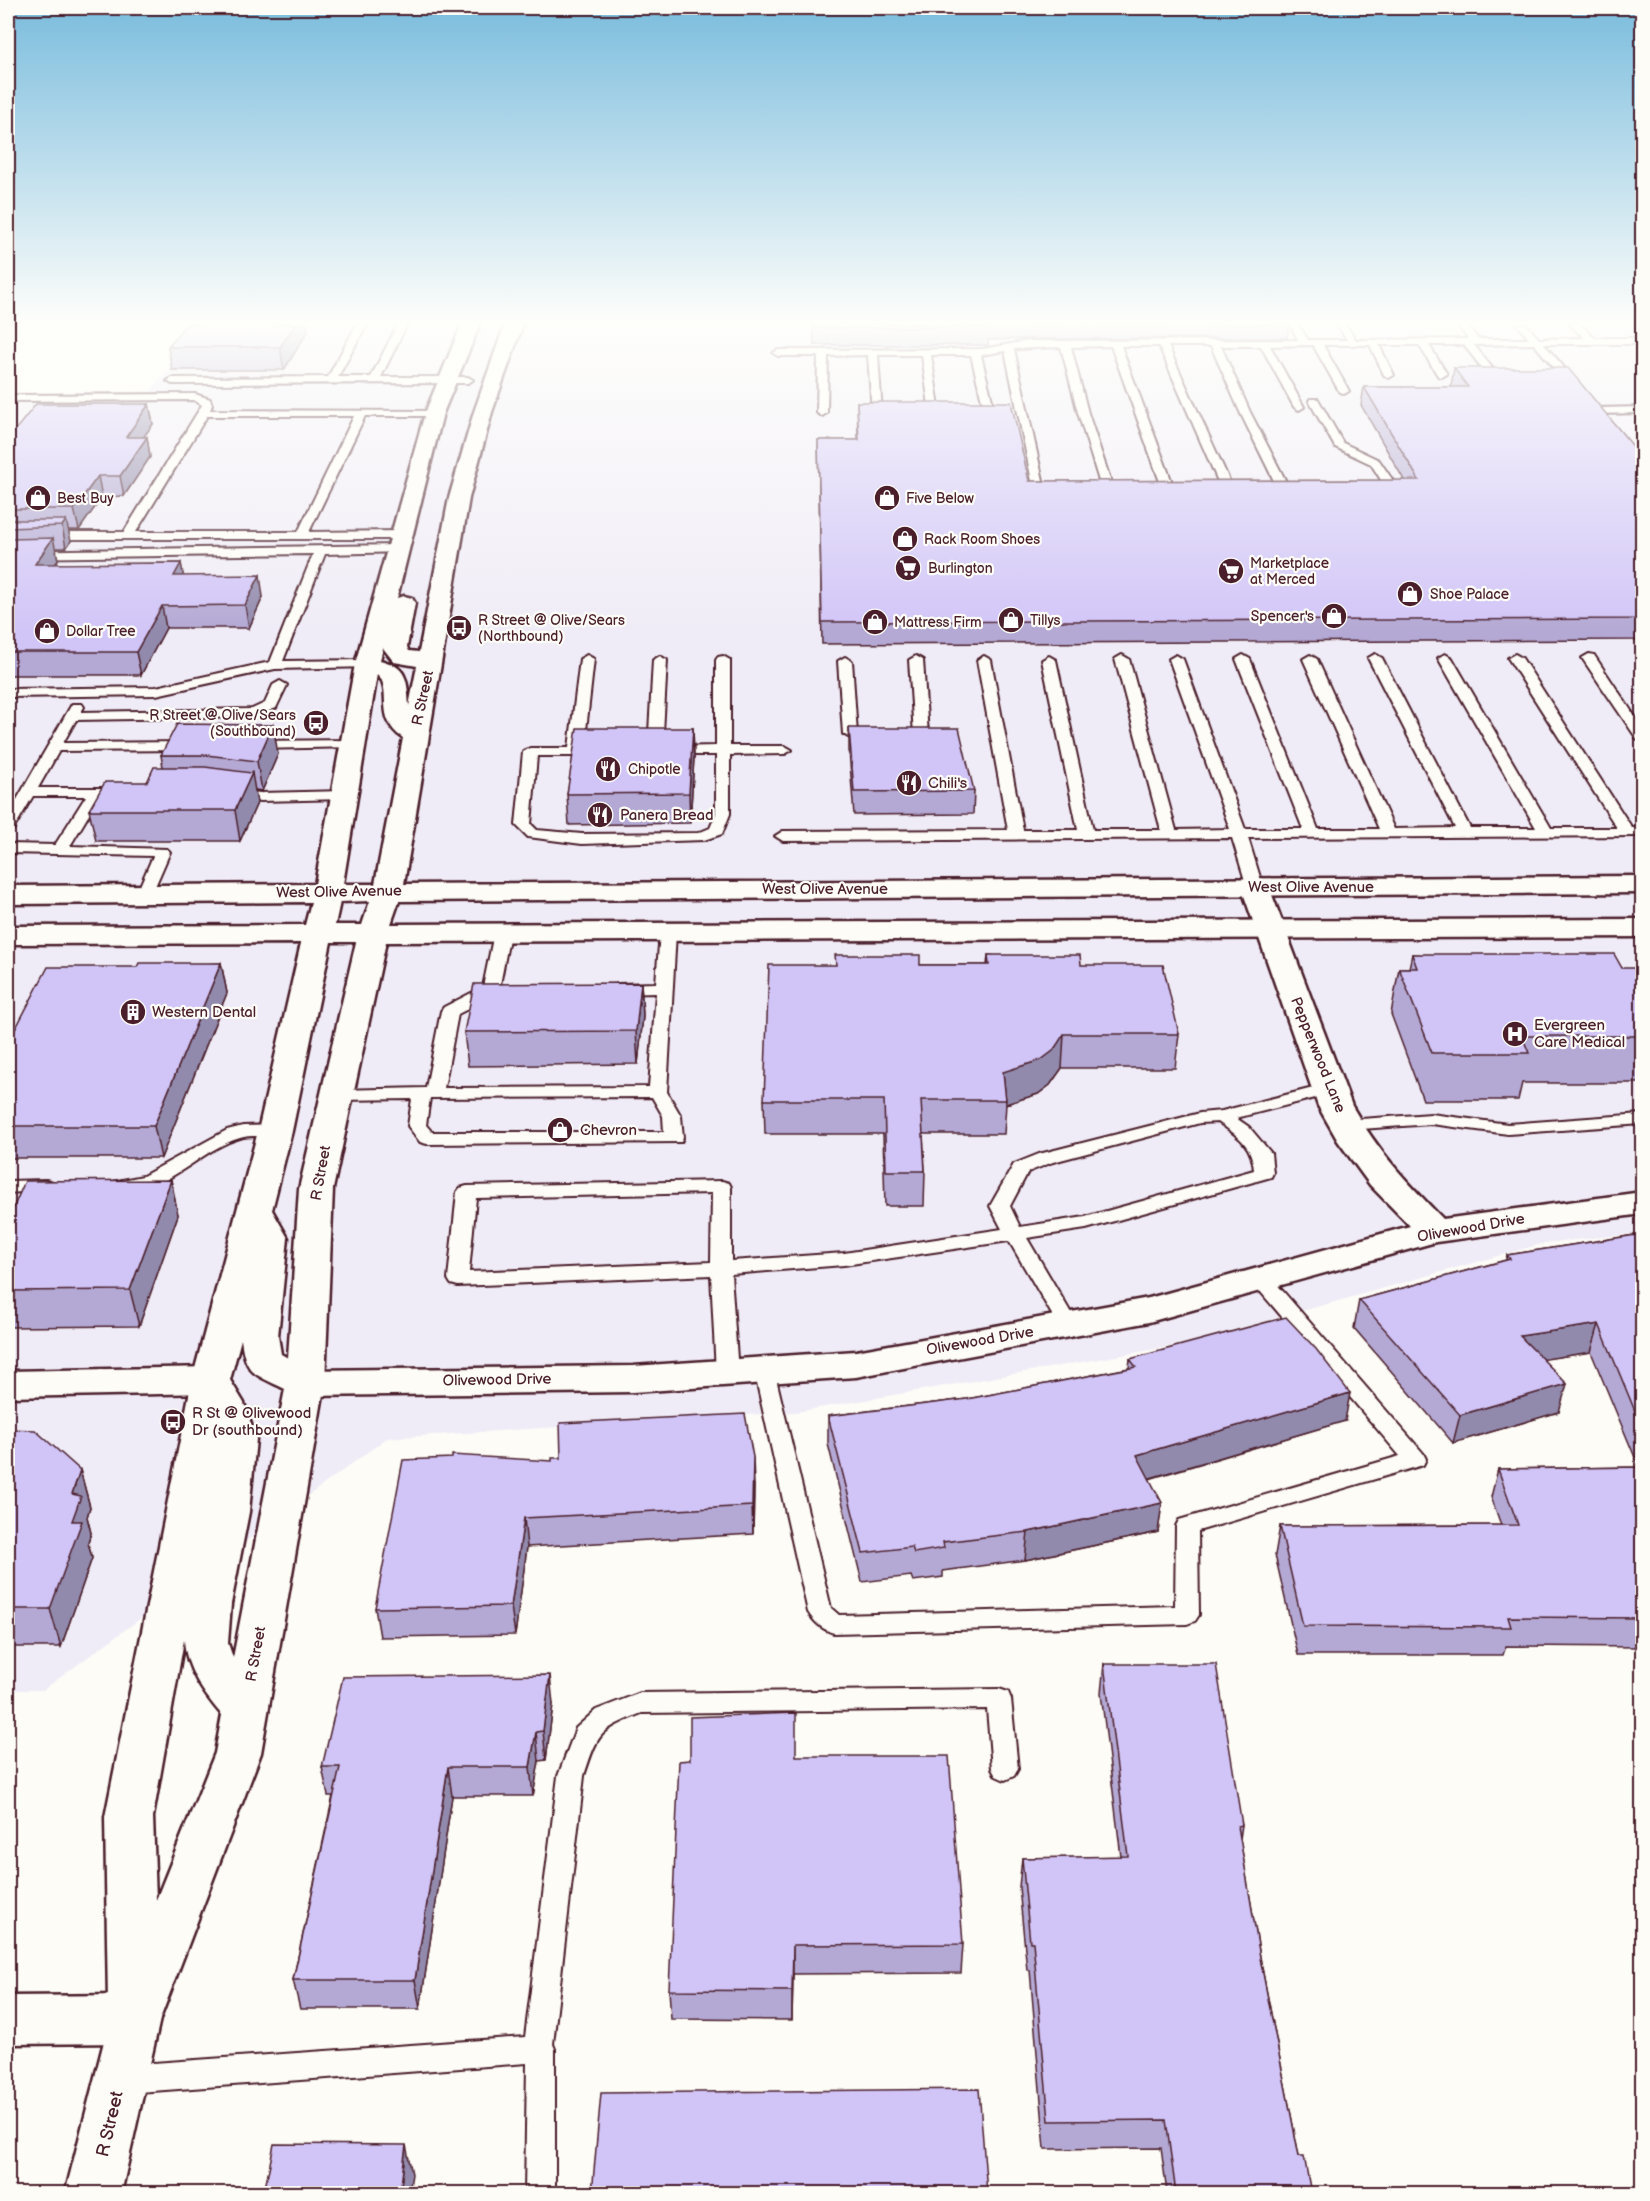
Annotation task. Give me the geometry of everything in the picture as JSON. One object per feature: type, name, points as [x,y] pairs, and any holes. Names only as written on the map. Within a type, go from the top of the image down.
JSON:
[{"type":"street","name":"R Street","points":[[134,2019],[129,1817],[211,1380],[275,1131],[327,893],[346,795],[367,664],[399,549],[440,427]]},
{"type":"street","name":"R Street","points":[[93,2193],[134,2019],[238,1753],[306,1383],[316,1189],[373,934],[388,892],[459,498],[463,427]]},
{"type":"street","points":[[444,480],[445,488],[459,498]]},
{"type":"street","points":[[399,549],[409,575],[395,648],[402,657],[431,660]]},
{"type":"street","points":[[367,664],[385,668],[393,676],[399,722],[407,732],[415,735]]},
{"type":"street","name":"West Olive Avenue","points":[[8,895],[1642,885]]},
{"type":"street","name":"Pepperwood Lane","points":[[1255,887],[1329,1089],[1347,1125],[1382,1177],[1435,1231]]},
{"type":"street","points":[[8,935],[1642,928]]},
{"type":"street","name":"Olivewood Drive","points":[[306,1383],[633,1379],[856,1364],[1149,1310],[1435,1231],[1642,1203]]},
{"type":"street","points":[[255,1210],[270,1238],[259,1336],[263,1361],[306,1383]]},
{"type":"street","points":[[8,1384],[211,1380],[224,1403],[236,1439],[228,1512],[209,1604],[206,1643],[219,1681],[246,1710]]},
{"type":"street","points":[[8,2020],[134,2019]]},
{"type":"lane","points":[[128,536],[196,427]]},
{"type":"lane","points":[[302,535],[354,427]]},
{"type":"lane","points":[[1026,427],[1039,486],[1045,492],[1065,494]]},
{"type":"lane","points":[[1087,427],[1109,494]]},
{"type":"lane","points":[[1146,427],[1171,493]]},
{"type":"lane","points":[[1198,427],[1229,493]]},
{"type":"lane","points":[[1252,427],[1286,493]]},
{"type":"lane","points":[[1328,427],[1339,445],[1375,462],[1392,488],[1389,492],[1372,492]]},
{"type":"lane","points":[[8,536],[302,535],[399,549]]},
{"type":"lane","points":[[8,554],[399,549]]},
{"type":"lane","points":[[275,665],[320,551]]},
{"type":"lane","points":[[1375,658],[1464,832]]},
{"type":"lane","points":[[1444,658],[1546,832]]},
{"type":"lane","points":[[1515,658],[1635,832]]},
{"type":"lane","points":[[1589,658],[1642,736]]},
{"type":"lane","points":[[576,752],[587,659]]},
{"type":"lane","points":[[1122,659],[1169,833]]},
{"type":"lane","points":[[1176,659],[1238,832],[1255,887]]},
{"type":"lane","points":[[1244,659],[1312,832]]},
{"type":"lane","points":[[1310,659],[1388,832]]},
{"type":"lane","points":[[660,660],[649,751],[785,750]]},
{"type":"lane","points":[[610,752],[530,752],[523,825],[533,834],[582,839],[699,837],[717,831],[723,814],[723,660]]},
{"type":"lane","points":[[845,660],[850,734]]},
{"type":"lane","points":[[916,660],[921,735]]},
{"type":"lane","points":[[984,660],[1016,834]]},
{"type":"lane","points":[[1049,660],[1086,833]]},
{"type":"lane","points":[[8,693],[156,691],[275,665],[367,664]]},
{"type":"lane","points":[[72,716],[231,715],[255,712],[271,705],[280,684]]},
{"type":"lane","points":[[8,827],[86,692]]},
{"type":"lane","points":[[238,745],[354,744]]},
{"type":"lane","points":[[54,747],[204,746]]},
{"type":"lane","points":[[60,850],[96,791]]},
{"type":"lane","points":[[28,792],[142,791]]},
{"type":"lane","points":[[220,792],[260,796],[346,795]]},
{"type":"lane","points":[[783,836],[1238,832],[1635,832]]},
{"type":"lane","points":[[8,849],[162,852],[144,895]]},
{"type":"lane","points":[[502,933],[497,990],[450,1011],[417,1126],[427,1138],[674,1138],[672,1116],[658,1092],[668,933]]},
{"type":"lane","points":[[606,989],[663,988]]},
{"type":"lane","points":[[1068,1325],[1000,1206],[1021,1168],[1068,1152],[1200,1118],[1222,1116],[1329,1089]]},
{"type":"lane","points":[[337,1095],[658,1092]]},
{"type":"lane","points":[[727,1373],[721,1268],[722,1187],[467,1192],[458,1279],[721,1268],[844,1259],[1086,1223],[1264,1173],[1262,1152],[1243,1131],[1222,1116]]},
{"type":"lane","points":[[1347,1125],[1431,1119],[1508,1129],[1642,1119]]},
{"type":"lane","points":[[106,1186],[128,1186],[164,1172],[235,1134],[275,1131]]},
{"type":"lane","points":[[8,1186],[62,1186]]},
{"type":"lane","points":[[764,1370],[820,1612],[834,1624],[1187,1615],[1187,1526],[1415,1458],[1261,1279]]},
{"type":"lane","points":[[538,2049],[571,1776],[585,1735],[605,1717],[640,1703],[999,1699],[1005,1769]]},
{"type":"lane","points":[[120,2079],[541,2049],[540,2193]]},
{"type":"shaded area","points":[[8,427],[1642,427],[1642,1233],[1545,1243],[1185,1344],[796,1412],[387,1438],[43,1690],[8,1690]]},
{"type":"building","points":[[18,427],[133,427],[126,437],[147,437],[120,476],[98,476],[74,509],[8,509],[8,439]]},
{"type":"building","name":"Marketplace at Merced","points":[[858,427],[1017,427],[1029,481],[1419,480],[1387,427],[1617,427],[1642,457],[1642,619],[822,622],[818,440],[859,440]]},
{"type":"building","points":[[8,520],[66,520],[62,526],[8,528]]},
{"type":"building","points":[[53,538],[35,564],[181,563],[174,576],[260,575],[245,605],[162,606],[136,652],[8,652],[8,539]]},
{"type":"building","points":[[177,724],[273,725],[257,761],[206,755],[161,755]]},
{"type":"building","points":[[577,728],[693,728],[689,793],[567,794]]},
{"type":"building","name":"Chili's","points":[[849,728],[959,728],[974,791],[854,792]]},
{"type":"building","points":[[154,767],[205,767],[252,773],[235,810],[89,810],[105,782],[147,782]]},
{"type":"building","points":[[1412,954],[1614,954],[1622,968],[1634,968],[1642,984],[1642,1036],[1522,1036],[1529,1053],[1432,1053],[1399,968],[1417,968]]},
{"type":"building","points":[[835,955],[920,955],[920,965],[989,965],[988,955],[1080,955],[1081,965],[1163,965],[1179,1034],[1064,1034],[1053,1051],[1041,1060],[1003,1072],[1006,1100],[921,1100],[925,1171],[886,1171],[884,1100],[764,1100],[769,965],[836,965]]},
{"type":"building","points":[[139,963],[221,963],[154,1126],[8,1126],[8,1043],[48,967],[137,967]]},
{"type":"building","points":[[641,983],[636,1031],[464,1032],[474,984]]},
{"type":"building","points":[[171,1180],[130,1290],[8,1291],[8,1220],[25,1181]]},
{"type":"building","points":[[1642,1234],[1642,1428],[1599,1324],[1520,1336],[1567,1384],[1460,1415],[1359,1300],[1510,1259],[1507,1255]]},
{"type":"building","points":[[1286,1317],[1316,1349],[1350,1393],[1137,1455],[1162,1503],[1028,1532],[943,1542],[944,1548],[914,1553],[912,1547],[863,1553],[828,1416],[967,1399],[1136,1367],[1130,1359]]},
{"type":"building","points":[[745,1414],[753,1457],[752,1506],[524,1518],[511,1606],[375,1608],[403,1460],[452,1458],[452,1455],[552,1461],[552,1458],[561,1458],[560,1423]]},
{"type":"building","points":[[8,1429],[35,1430],[80,1470],[72,1494],[81,1496],[72,1521],[82,1521],[50,1609],[8,1609]]},
{"type":"building","points":[[1642,1467],[1642,1618],[1508,1617],[1511,1627],[1303,1626],[1280,1526],[1518,1525],[1498,1469]]},
{"type":"building","points":[[1104,1664],[1216,1664],[1242,1825],[1238,1826],[1261,1963],[1299,2156],[1304,2156],[1311,2193],[1176,2193],[1166,2120],[1049,2121],[1033,1942],[1030,1942],[1022,1858],[1128,1856]]},
{"type":"building","points":[[550,1675],[543,1731],[536,1732],[530,1767],[448,1767],[415,1980],[293,1980],[340,1767],[322,1767],[343,1677]]},
{"type":"building","points":[[796,1713],[796,1756],[949,1756],[963,1944],[793,1945],[792,1991],[669,1990],[679,1761],[690,1760],[690,1717]]},
{"type":"building","points":[[979,2089],[987,2193],[592,2193],[601,2093]]},
{"type":"building","points":[[274,2144],[406,2145],[400,2193],[264,2193]]},
{"type":"place","name":"Best Buy","points":[[38,498]]},
{"type":"place","name":"Five Below","points":[[887,498]]},
{"type":"place","name":"Rack Room Shoes","points":[[905,539]]},
{"type":"place","name":"Burlington","points":[[908,568]]},
{"type":"place","name":"Marketplace at Merced","points":[[1231,571]]},
{"type":"place","name":"Shoe Palace","points":[[1410,594]]},
{"type":"place","name":"Spencer's","points":[[1334,616]]},
{"type":"place","name":"Tillys","points":[[1011,620]]},
{"type":"place","name":"Mattress Firm","points":[[875,622]]},
{"type":"place","name":"R Street @ Olive/Sears (Northbound)","points":[[459,628]]},
{"type":"place","name":"Dollar Tree","points":[[47,631]]},
{"type":"place","name":"R Street @ Olive/Sears (Southbound)","points":[[316,723]]},
{"type":"place","name":"Chipotle","points":[[608,769]]},
{"type":"place","name":"Chili's","points":[[909,783]]},
{"type":"place","name":"Panera Bread","points":[[600,815]]},
{"type":"place","name":"Western Dental","points":[[133,1012]]},
{"type":"place","name":"Evergreen Care Medical","points":[[1515,1034]]},
{"type":"place","name":"Chevron","points":[[560,1130]]},
{"type":"place","name":"R St @ Olivewood Dr (southbound)","points":[[173,1422]]}]
